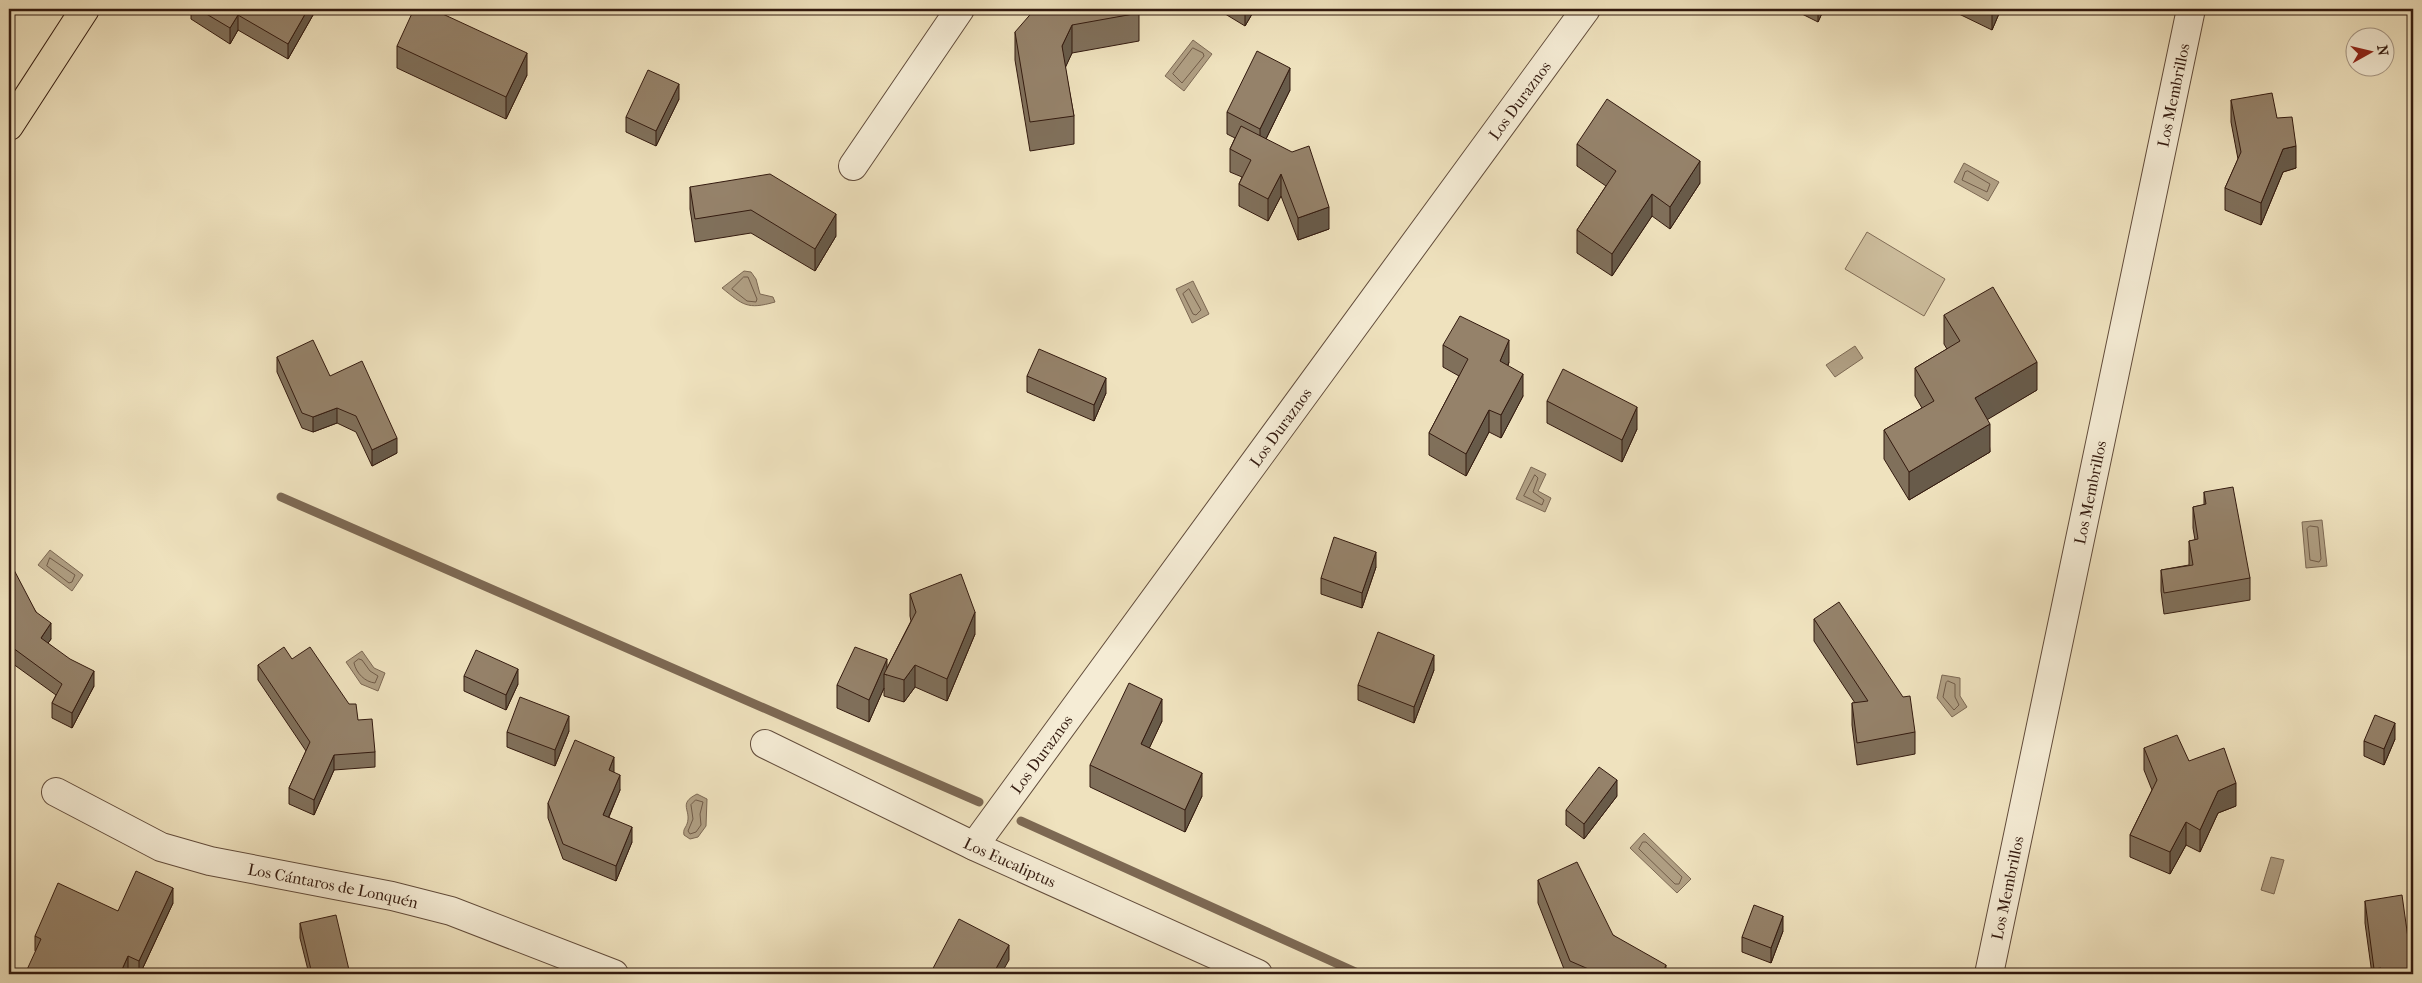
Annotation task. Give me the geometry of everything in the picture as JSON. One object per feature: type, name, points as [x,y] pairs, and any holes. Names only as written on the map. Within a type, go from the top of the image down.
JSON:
[{"type":"main road","points":[[9,126],[85,9]]},
{"type":"street","points":[[852,166],[960,9]]},
{"type":"street","name":"Los Duraznos","points":[[974,846],[1586,9]]},
{"type":"street","name":"Los Membrillos","points":[[1989,974],[2191,9]]},
{"type":"street","name":"Los Eucaliptus","points":[[764,744],[974,846],[1258,974]]},
{"type":"street","name":"Los Cántaros de Lonquén","points":[[56,792],[161,847],[210,861],[392,896],[451,911],[614,974]]},
{"type":"shaded area","points":[[1867,232],[1945,279],[1924,316],[1845,269]]},
{"type":"water","points":[[1193,40],[1212,54],[1184,91],[1165,76]]},
{"type":"water","points":[[1964,163],[1999,182],[1988,201],[1954,182]]},
{"type":"water","points":[[744,271],[751,272],[756,279],[760,294],[773,297],[775,302],[751,306],[741,302],[722,288]]},
{"type":"water","points":[[1193,281],[1209,314],[1192,323],[1176,289]]},
{"type":"water","points":[[1855,346],[1863,358],[1835,377],[1826,365]]},
{"type":"water","points":[[1531,467],[1546,474],[1538,491],[1551,498],[1545,512],[1516,499]]},
{"type":"water","points":[[2322,520],[2327,566],[2306,568],[2302,522]]},
{"type":"water","points":[[50,550],[83,575],[72,591],[38,565]]},
{"type":"water","points":[[362,651],[374,668],[385,673],[378,691],[361,684],[346,662]]},
{"type":"water","points":[[1942,675],[1960,678],[1960,696],[1967,707],[1952,717],[1937,698]]},
{"type":"water","points":[[697,794],[707,799],[706,826],[698,837],[690,839],[684,835],[688,819],[686,804]]},
{"type":"water","points":[[1644,833],[1691,879],[1677,893],[1630,848]]},
{"type":"water","points":[[2271,857],[2284,860],[2274,894],[2261,890]]},
{"type":"building","points":[[198,9],[308,9],[288,44],[238,15],[230,28]]},
{"type":"building","points":[[414,9],[432,9],[527,53],[506,97],[397,46]]},
{"type":"building","points":[[1035,9],[1139,9],[1139,13],[1072,25],[1062,46],[1074,116],[1030,122],[1015,32]]},
{"type":"building","points":[[1980,9],[1994,9],[1992,14]]},
{"type":"building","points":[[1257,51],[1290,68],[1260,129],[1227,112]]},
{"type":"building","points":[[648,70],[679,84],[656,131],[626,117]]},
{"type":"building","points":[[2272,93],[2277,118],[2292,117],[2296,146],[2283,149],[2261,203],[2225,188],[2241,152],[2231,100]]},
{"type":"building","points":[[1607,99],[1700,161],[1670,207],[1652,194],[1612,254],[1577,230],[1616,171],[1577,144]]},
{"type":"building","points":[[1241,126],[1292,152],[1309,146],[1329,207],[1298,218],[1281,174],[1268,199],[1239,184],[1251,160],[1230,149]]},
{"type":"building","points":[[770,174],[836,214],[815,249],[751,210],[695,219],[690,187]]},
{"type":"building","points":[[1993,287],[2037,362],[1975,398],[1990,424],[1909,472],[1884,430],[1934,401],[1915,368],[1960,341],[1944,315]]},
{"type":"building","points":[[1460,316],[1509,340],[1500,361],[1523,374],[1501,415],[1489,410],[1466,454],[1429,433],[1468,359],[1443,345]]},
{"type":"building","points":[[313,340],[330,376],[362,361],[397,438],[372,450],[356,416],[337,408],[313,417],[302,413],[277,357]]},
{"type":"building","points":[[1039,349],[1106,378],[1094,405],[1027,376]]},
{"type":"building","points":[[1563,369],[1637,407],[1622,440],[1547,401]]},
{"type":"building","points":[[2233,487],[2250,578],[2164,593],[2161,570],[2193,565],[2189,541],[2198,539],[2193,507],[2206,504],[2204,492]]},
{"type":"building","points":[[1334,537],[1376,552],[1362,593],[1321,578]]},
{"type":"building","points":[[13,568],[36,612],[51,623],[41,638],[70,659],[94,671],[72,713],[52,703],[62,684],[9,645],[9,570]]},
{"type":"building","points":[[961,574],[975,612],[947,679],[915,665],[904,680],[884,674],[916,612],[910,594]]},
{"type":"building","points":[[1839,602],[1903,697],[1910,696],[1915,732],[1857,743],[1852,703],[1868,701],[1814,619]]},
{"type":"building","points":[[1378,632],[1434,655],[1414,707],[1358,685]]},
{"type":"building","points":[[284,647],[292,659],[310,647],[349,704],[356,704],[358,720],[372,719],[375,752],[334,755],[314,800],[289,788],[310,742],[258,665]]},
{"type":"building","points":[[855,647],[887,659],[869,700],[837,685]]},
{"type":"building","points":[[476,650],[518,669],[506,695],[464,676]]},
{"type":"building","points":[[1129,683],[1162,699],[1141,744],[1202,773],[1185,810],[1090,765]]},
{"type":"building","points":[[520,697],[569,716],[555,750],[507,732]]},
{"type":"building","points":[[2375,715],[2395,723],[2384,749],[2364,741]]},
{"type":"building","points":[[2177,735],[2189,761],[2224,748],[2236,783],[2218,791],[2200,830],[2186,822],[2170,852],[2130,835],[2157,780],[2144,748]]},
{"type":"building","points":[[575,740],[614,757],[609,770],[620,775],[603,815],[632,827],[616,866],[563,844],[548,803]]},
{"type":"building","points":[[1599,767],[1617,780],[1584,824],[1566,810]]},
{"type":"building","points":[[1577,862],[1613,935],[1666,965],[1662,974],[1600,974],[1570,961],[1538,880]]},
{"type":"building","points":[[136,871],[173,888],[139,961],[128,956],[120,974],[25,974],[41,939],[35,936],[58,883],[118,911]]},
{"type":"building","points":[[2402,895],[2413,974],[2382,974],[2381,968],[2374,969],[2365,901]]},
{"type":"building","points":[[1754,905],[1783,916],[1771,948],[1742,937]]},
{"type":"building","points":[[336,915],[350,974],[312,974],[300,923]]},
{"type":"building","points":[[959,919],[1009,945],[993,974],[930,974]]},
{"type":"waterway","points":[[281,497],[979,802]]},
{"type":"waterway","points":[[1021,821],[1360,974]]}]
